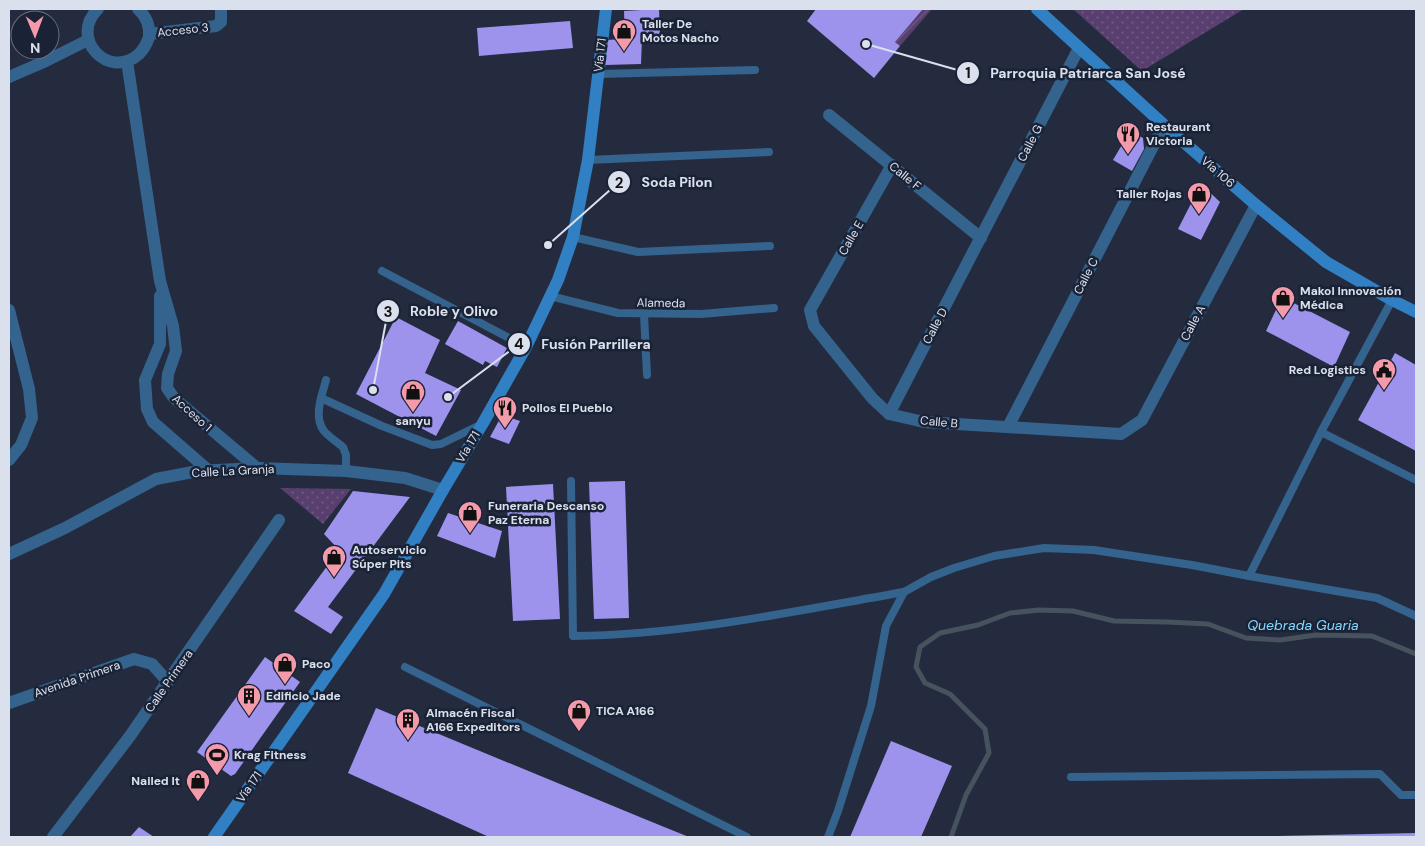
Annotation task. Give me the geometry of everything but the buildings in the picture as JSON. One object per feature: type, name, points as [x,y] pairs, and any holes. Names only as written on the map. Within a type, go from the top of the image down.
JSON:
[{"type":"main road","name":"Vía 171","points":[[214,837],[384,594],[526,348],[558,280],[573,237],[588,160],[606,9]]},
{"type":"main road","name":"Vía 106","points":[[1037,9],[1164,125],[1326,262],[1416,312]]},
{"type":"street","points":[[98,9],[90,19],[87,29],[88,40],[99,56],[107,61],[117,62],[135,57],[147,43],[149,34],[148,23],[138,9]]},
{"type":"street","name":"Acceso 3","points":[[149,34],[216,26],[221,22],[221,9]]},
{"type":"street","points":[[9,77],[88,40]]},
{"type":"street","name":"Calle G","points":[[981,238],[1079,48]]},
{"type":"street","name":"Acceso 1","points":[[126,61],[160,281],[173,326],[176,351],[168,374],[167,388],[174,398],[257,468]]},
{"type":"street","name":"Calle F","points":[[829,115],[981,238]]},
{"type":"street","name":"Calle C","points":[[1008,427],[1164,125]]},
{"type":"street","name":"Calle E","points":[[889,414],[872,398],[814,326],[810,310],[892,165]]},
{"type":"street","name":"Calle A","points":[[1121,434],[1142,420],[1256,204]]},
{"type":"street","name":"Calle D","points":[[889,414],[981,238]]},
{"type":"street","name":"Acceso 1","points":[[160,281],[160,344],[145,380],[147,409],[153,422],[208,470]]},
{"type":"street","points":[[9,311],[29,389],[32,418],[21,445],[9,460]]},
{"type":"street","name":"Calle B","points":[[889,414],[924,422],[1121,434]]},
{"type":"street","name":"Calle La Granja","points":[[9,554],[65,528],[156,479],[198,471],[257,468],[346,471],[405,478],[443,490]]},
{"type":"street","name":"Calle Primera","points":[[53,837],[130,736],[279,520]]},
{"type":"street","name":"Avenida Primera","points":[[9,703],[134,659],[152,664],[168,682]]},
{"type":"lane","points":[[598,74],[756,70]]},
{"type":"lane","points":[[588,160],[769,152]]},
{"type":"lane","points":[[573,237],[638,252],[770,246]]},
{"type":"lane","points":[[382,271],[526,348]]},
{"type":"lane","name":"Alameda","points":[[550,296],[618,313],[701,314],[774,308]]},
{"type":"lane","points":[[1249,576],[1321,432],[1392,300]]},
{"type":"lane","points":[[644,314],[647,375]]},
{"type":"lane","points":[[326,380],[319,408],[321,425],[343,447],[346,455],[346,471]]},
{"type":"lane","points":[[321,398],[382,426],[432,445],[441,444],[483,423]]},
{"type":"lane","points":[[1321,432],[1416,480]]},
{"type":"lane","points":[[571,481],[573,636],[642,633],[721,624],[904,592],[931,577],[954,568],[994,556],[1044,548],[1094,550],[1192,564],[1377,598],[1416,616]]},
{"type":"lane","points":[[828,837],[871,706],[886,626],[904,592]]},
{"type":"lane","points":[[405,667],[747,837]]},
{"type":"lane","points":[[1071,777],[1380,774],[1401,795],[1416,795]]},
{"type":"shaded area","points":[[923,9],[932,9],[900,46],[895,42]]},
{"type":"shaded area","points":[[1073,9],[1244,9],[1142,71]]},
{"type":"shaded area","points":[[280,488],[351,489],[323,524]]},
{"type":"waterway","name":"Quebrada Guaria","points":[[951,837],[966,795],[989,753],[985,729],[950,694],[925,683],[916,667],[920,647],[940,633],[978,625],[1010,613],[1039,610],[1073,611],[1114,621],[1208,624],[1246,638],[1280,640],[1316,635],[1372,636],[1416,654]]},
{"type":"place","name":"Parroquia Patriarca San José","points":[[866,44]]},
{"type":"place","name":"Taller De Motos Nacho","points":[[624,52]]},
{"type":"place","name":"Restaurant Victoria","points":[[1128,155]]},
{"type":"place","name":"Taller Rojas","points":[[1199,215]]},
{"type":"place","name":"Soda Pilon","points":[[548,245]]},
{"type":"place","name":"Makol Innovación Médica","points":[[1283,319]]},
{"type":"place","name":"Roble y Olivo","points":[[373,390]]},
{"type":"place","name":"Red Logistics","points":[[1384,391]]},
{"type":"place","name":"Fusión Parrillera","points":[[448,397]]},
{"type":"place","name":"sanyu","points":[[413,413]]},
{"type":"place","name":"Pollos El Pueblo","points":[[505,429]]},
{"type":"place","name":"Funeraria Descanso Paz Eterna","points":[[470,534]]},
{"type":"place","name":"Autoservicio Súper Pits","points":[[334,578]]},
{"type":"place","name":"Paco","points":[[285,685]]},
{"type":"place","name":"Edificio Jade","points":[[249,717]]},
{"type":"place","name":"TICA A166","points":[[579,732]]},
{"type":"place","name":"Almacén Fiscal A166 Expeditors","points":[[408,741]]},
{"type":"place","name":"Krag Fitness","points":[[217,776]]},
{"type":"place","name":"Nailed It","points":[[198,802]]}]
